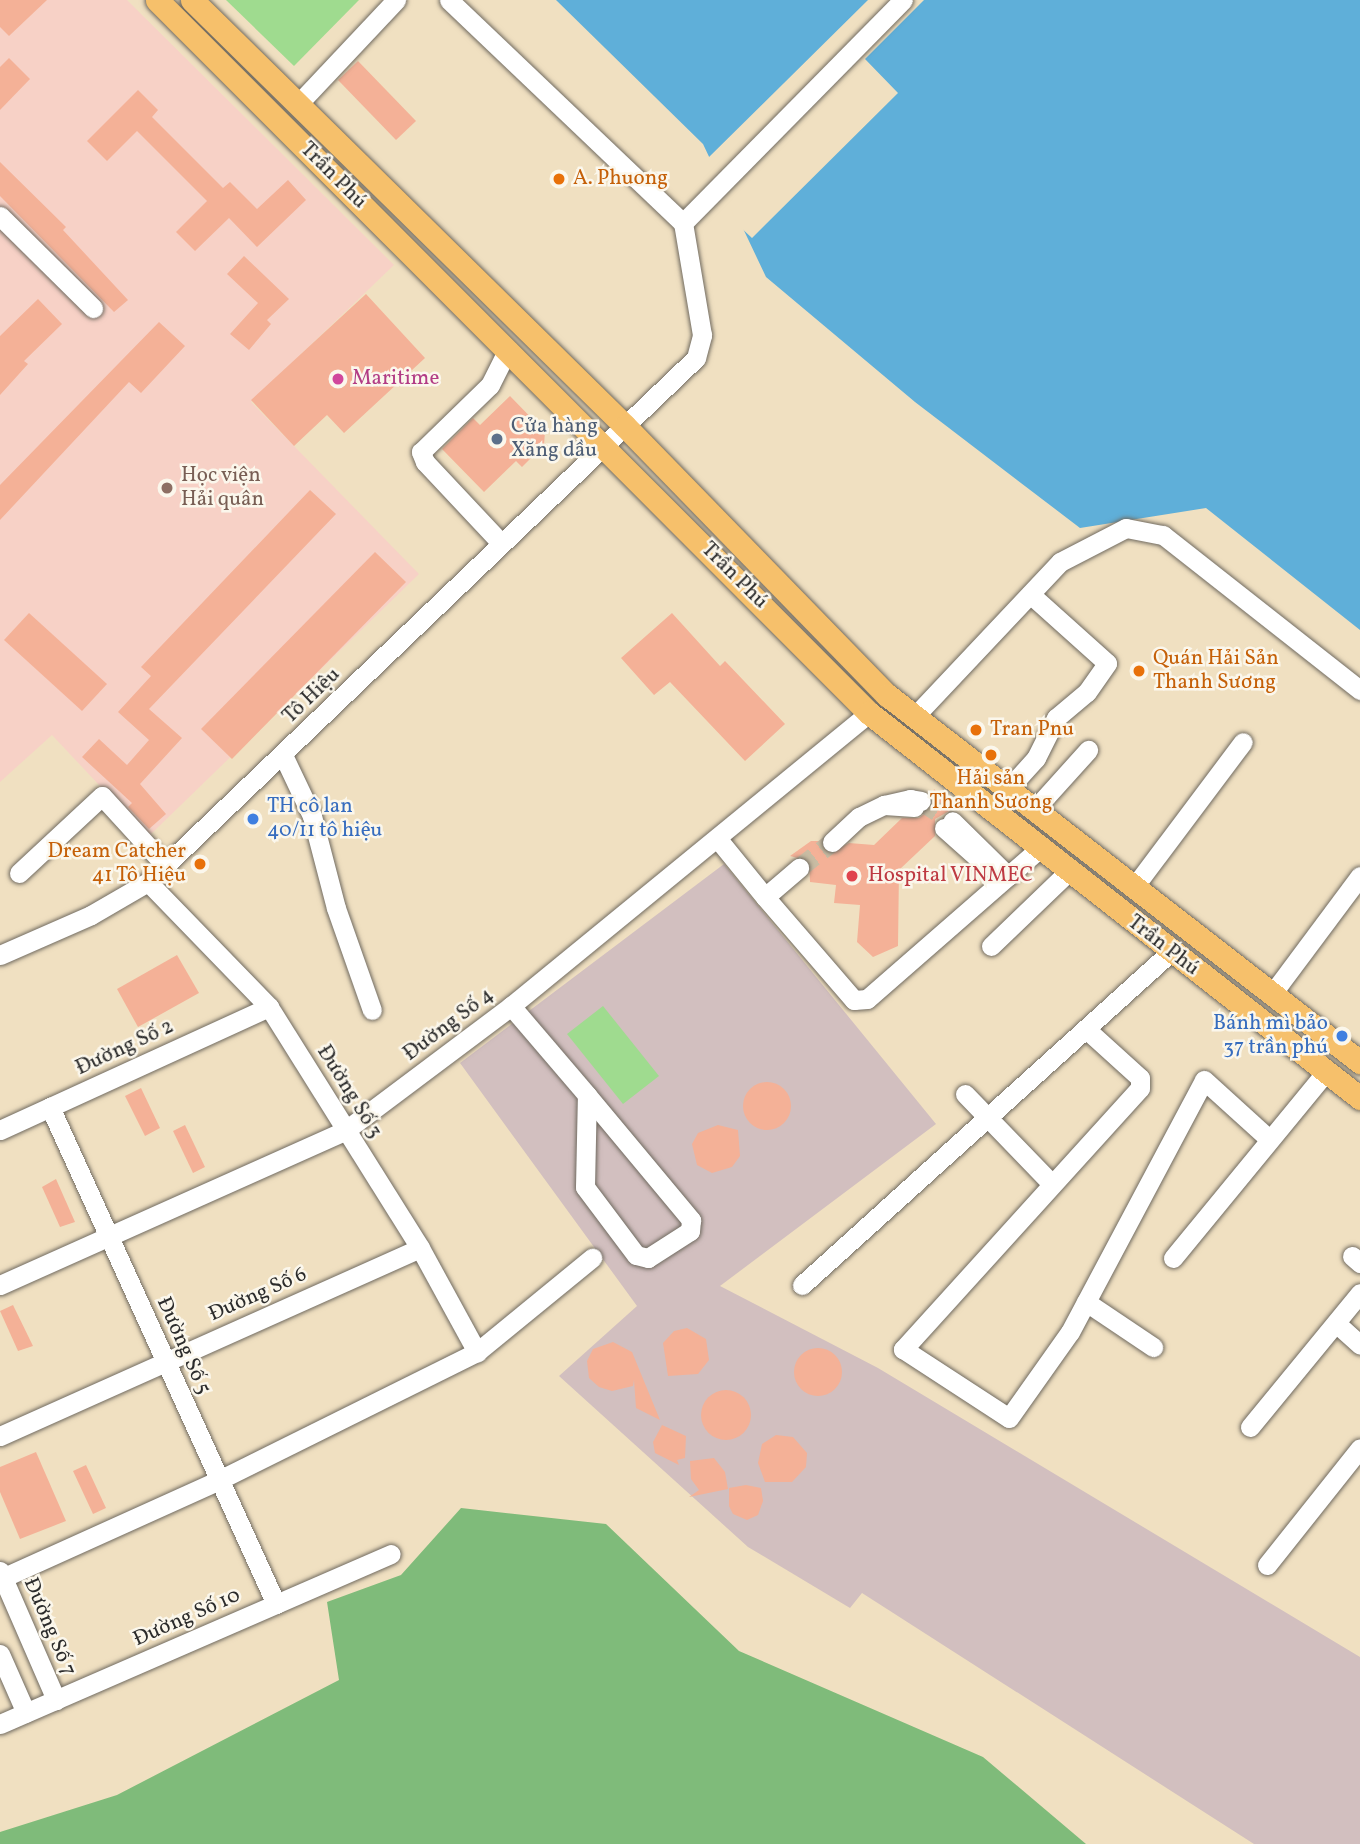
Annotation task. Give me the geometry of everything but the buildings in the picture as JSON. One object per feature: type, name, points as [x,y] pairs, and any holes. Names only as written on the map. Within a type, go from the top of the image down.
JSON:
[{"type":"main road","name":"Trần Phú","points":[[157,0],[605,445],[869,713],[1170,952],[1360,1098]]},
{"type":"main road","name":"Trần Phú","points":[[192,0],[625,426],[887,695],[1360,1062]]},
{"type":"main road","points":[[249,92],[268,74]]},
{"type":"main road","points":[[869,713],[887,695]]},
{"type":"street","points":[[298,104],[396,0]]},
{"type":"street","points":[[449,0],[684,223],[903,0]]},
{"type":"street","points":[[0,216],[93,308]]},
{"type":"street","name":"Tô Hiệu","points":[[0,955],[91,915],[148,882],[696,358],[702,335],[684,223]]},
{"type":"street","points":[[501,543],[425,462],[421,452],[490,385],[508,349]]},
{"type":"street","points":[[915,717],[1030,594],[1080,549],[1126,528],[1146,528],[1163,535],[1360,690]]},
{"type":"street","points":[[1008,789],[1036,758],[1056,718],[1080,700],[1107,663],[1030,594]]},
{"type":"street","name":"Đường Số 4","points":[[0,1285],[345,1130],[511,1006],[869,713]]},
{"type":"street","points":[[1134,887],[1243,742]]},
{"type":"street","points":[[1034,810],[1088,750]]},
{"type":"street","points":[[283,755],[312,816],[336,908],[372,1010]]},
{"type":"street","points":[[19,873],[102,796],[166,866]]},
{"type":"street","points":[[832,842],[859,817],[884,805],[918,804]]},
{"type":"street","points":[[948,824],[1008,876]]},
{"type":"street","points":[[717,838],[854,1000],[867,999],[1039,849]]},
{"type":"street","points":[[765,897],[799,868]]},
{"type":"street","points":[[991,946],[1069,872]]},
{"type":"street","points":[[1272,994],[1360,876]]},
{"type":"street","name":"Đường Số 3","points":[[148,882],[268,1007],[420,1248],[477,1352]]},
{"type":"street","points":[[802,1285],[1170,952]]},
{"type":"street","points":[[511,1006],[587,1096],[691,1220],[690,1231],[648,1258],[636,1255],[585,1187],[587,1096]]},
{"type":"street","name":"Đường Số 2","points":[[0,1130],[268,1007]]},
{"type":"street","points":[[1086,1029],[1141,1083],[903,1349],[1009,1418],[1048,1366],[1086,1302],[1204,1080],[1269,1139]]},
{"type":"street","points":[[1173,1258],[1326,1072]]},
{"type":"street","points":[[965,1094],[1052,1184]]},
{"type":"street","name":"Đường Số 5","points":[[50,1107],[276,1604]]},
{"type":"street","name":"Đường Số 6","points":[[0,1436],[420,1248]]},
{"type":"street","points":[[1,1576],[219,1480],[477,1352],[592,1258]]},
{"type":"street","points":[[1250,1427],[1360,1293]]},
{"type":"street","points":[[1086,1302],[1153,1347]]},
{"type":"street","points":[[1337,1324],[1360,1345]]},
{"type":"street","points":[[1267,1565],[1358,1457]]},
{"type":"street","name":"Đường Số 10","points":[[0,1724],[391,1554]]},
{"type":"street","name":"Đường Số 7","points":[[1,1576],[56,1700]]},
{"type":"street","points":[[0,1654],[26,1713]]},
{"type":"shaded area","name":"Học viện Hải quân","points":[[0,0],[127,0],[394,265],[251,402],[419,574],[148,837],[52,735],[0,782]]},
{"type":"shaded area","points":[[724,864],[936,1124],[720,1286],[878,1368],[1360,1657],[1360,1844],[1254,1844],[862,1593],[850,1608],[748,1547],[559,1376],[637,1306],[460,1063]]},
{"type":"green space","points":[[226,0],[359,0],[294,66]]},
{"type":"green space","points":[[603,1006],[659,1076],[623,1104],[567,1034]]},
{"type":"green space","points":[[461,1508],[606,1524],[739,1651],[983,1757],[1086,1844],[0,1844],[0,1832],[117,1795],[339,1680],[327,1602],[401,1575]]},
{"type":"water","points":[[556,0],[1360,0],[1360,630],[1206,508],[1080,528],[915,402],[766,277],[703,144]]},
{"type":"pier","points":[[868,0],[924,0],[865,59],[898,93],[752,238],[738,225],[707,159]]},
{"type":"tunnel","points":[[921,801],[952,821]]},
{"type":"tunnel","points":[[799,868],[832,842]]},
{"type":"place","name":"A. Phuong","points":[[559,179]]},
{"type":"place","name":"Maritime","points":[[338,379]]},
{"type":"place","name":"Cửa hàng Xăng dầu","points":[[497,439]]},
{"type":"place","name":"Học viện Hải quân","points":[[167,488]]},
{"type":"place","name":"Quán Hải Sản Thanh Sương","points":[[1139,671]]},
{"type":"place","name":"Tran Pnu","points":[[976,730]]},
{"type":"place","name":"Hải sản Thanh Sương","points":[[991,755]]},
{"type":"place","name":"TH cô lan 40/11 tô hiệu","points":[[253,819]]},
{"type":"place","name":"Dream Catcher 41 Tô Hiệu","points":[[200,864]]},
{"type":"place","name":"Hospital VINMEC","points":[[852,876]]},
{"type":"place","name":"Bánh mì bảo 37 trần phú","points":[[1342,1036]]}]
